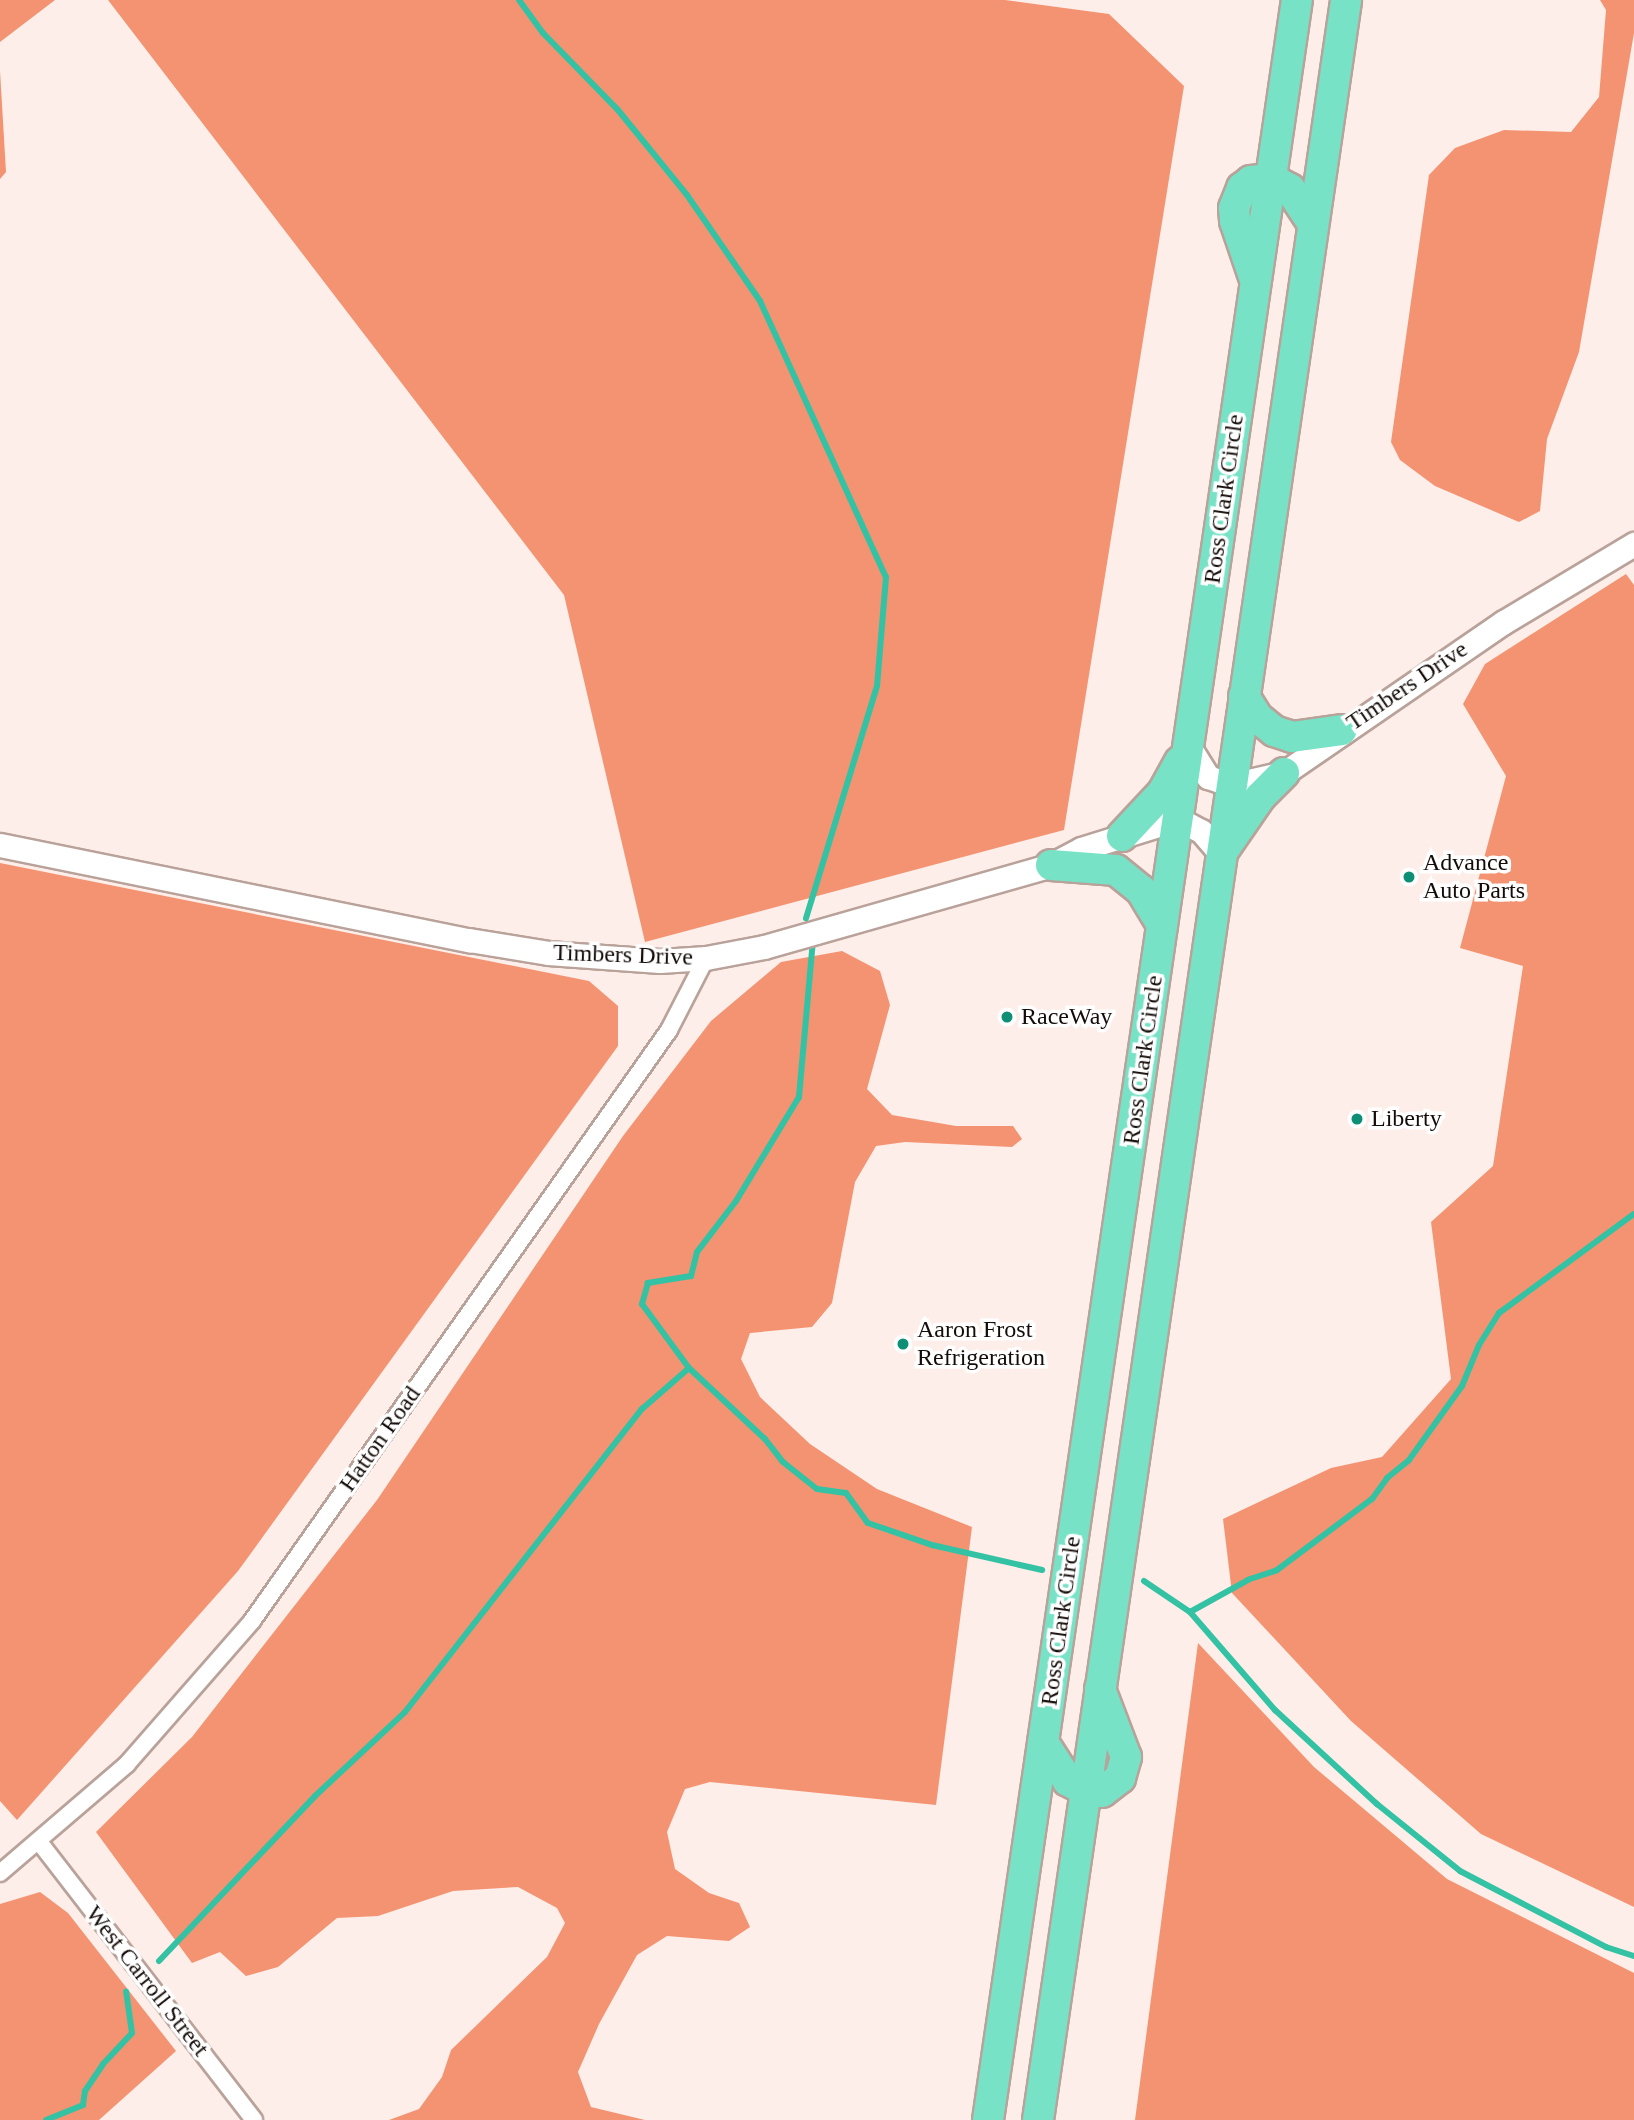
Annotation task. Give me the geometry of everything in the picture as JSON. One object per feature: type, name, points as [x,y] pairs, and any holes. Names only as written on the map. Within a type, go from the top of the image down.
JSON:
[{"type":"highway","name":"Ross Clark Circle","points":[[988,2120],[1297,0]]},
{"type":"highway","name":"Ross Clark Circle","points":[[1038,2120],[1346,0]]},
{"type":"highway","points":[[1289,53],[1337,58]]},
{"type":"highway","points":[[1270,179],[1290,189],[1313,224]]},
{"type":"highway","points":[[1244,696],[1258,718],[1274,731],[1292,737],[1342,730]]},
{"type":"highway","points":[[1122,836],[1163,792],[1188,745]]},
{"type":"highway","points":[[1221,855],[1260,797],[1284,773]]},
{"type":"highway","points":[[1051,865],[1116,870],[1141,890],[1162,925]]},
{"type":"highway","points":[[1043,1742],[1068,1781],[1086,1790]]},
{"type":"street","name":"Timbers Drive","points":[[1231,785],[1284,773],[1342,730],[1504,622],[1634,544]]},
{"type":"street","points":[[1188,745],[1208,777],[1231,785]]},
{"type":"street","points":[[1178,819],[1201,831],[1221,855]]},
{"type":"street","name":"Timbers Drive","points":[[0,845],[509,946],[618,959],[706,958],[776,943],[1051,865],[1122,836],[1178,819]]},
{"type":"street","name":"Hatton Road","points":[[0,1873],[40,1843],[169,1721],[252,1621],[669,1030],[706,958]]},
{"type":"street","name":"West Carroll Street","points":[[40,1843],[254,2120]]},
{"type":"shaded area","points":[[0,0],[55,0],[0,42]]},
{"type":"shaded area","points":[[108,0],[1005,0],[1109,14],[1184,86],[1064,830],[645,942],[564,595]]},
{"type":"shaded area","points":[[1600,0],[1634,0],[1634,33],[1579,352],[1547,439],[1540,511],[1519,522],[1435,486],[1400,460],[1391,442],[1429,175],[1455,148],[1504,130],[1571,132],[1599,97],[1606,10]]},
{"type":"shaded area","points":[[0,71],[6,172],[0,179]]},
{"type":"shaded area","points":[[1626,574],[1634,585],[1634,1907],[1481,1834],[1351,1721],[1232,1593],[1223,1519],[1331,1468],[1382,1457],[1451,1379],[1431,1222],[1493,1166],[1523,966],[1460,948],[1506,776],[1463,704],[1485,664]]},
{"type":"shaded area","points":[[0,863],[589,981],[618,1006],[618,1046],[238,1571],[17,1820],[0,1801]]},
{"type":"shaded area","points":[[842,951],[880,971],[890,1005],[867,1089],[892,1115],[956,1126],[1013,1126],[1022,1139],[1012,1147],[905,1142],[876,1146],[855,1182],[832,1303],[812,1327],[750,1333],[741,1359],[760,1397],[810,1444],[877,1489],[972,1527],[936,1805],[710,1782],[685,1789],[667,1832],[675,1869],[709,1893],[739,1903],[750,1927],[729,1941],[667,1936],[637,1955],[599,2024],[578,2072],[591,2107],[645,2120],[389,2120],[419,2109],[442,2077],[451,2050],[547,1957],[565,1923],[557,1908],[518,1887],[453,1891],[378,1916],[337,1918],[278,1967],[246,1976],[220,1952],[192,1963],[96,1832],[192,1737],[377,1500],[623,1136],[711,1021],[781,962]]},
{"type":"shaded area","points":[[1198,1643],[1314,1767],[1447,1879],[1634,1973],[1634,2120],[1135,2120]]},
{"type":"shaded area","points":[[40,1892],[68,1913],[176,2051],[99,2120],[0,2120],[0,1904]]},
{"type":"waterway","points":[[519,0],[543,33],[618,110],[687,195],[760,301],[886,577],[877,686],[806,918]]},
{"type":"waterway","points":[[813,940],[799,1097],[736,1201],[697,1252],[691,1276],[648,1283],[642,1304],[689,1368],[765,1439],[783,1462],[817,1489],[846,1493],[868,1523],[932,1545],[1042,1570]]},
{"type":"waterway","points":[[1190,1612],[1250,1579],[1277,1570],[1372,1499],[1387,1478],[1409,1460],[1462,1386],[1479,1345],[1499,1313],[1634,1214]]},
{"type":"waterway","points":[[159,1961],[315,1796],[405,1712],[642,1409],[689,1368]]},
{"type":"waterway","points":[[1144,1581],[1190,1612],[1275,1710],[1377,1804],[1460,1871],[1606,1947],[1634,1956]]},
{"type":"waterway","points":[[46,2120],[83,2105],[85,2091],[103,2064],[132,2033],[126,1991]]},
{"type":"place","name":"Advance Auto Parts","points":[[1409,877]]},
{"type":"place","name":"RaceWay","points":[[1007,1017]]},
{"type":"place","name":"Liberty","points":[[1357,1119]]},
{"type":"place","name":"Aaron Frost Refrigeration","points":[[903,1344]]}]
